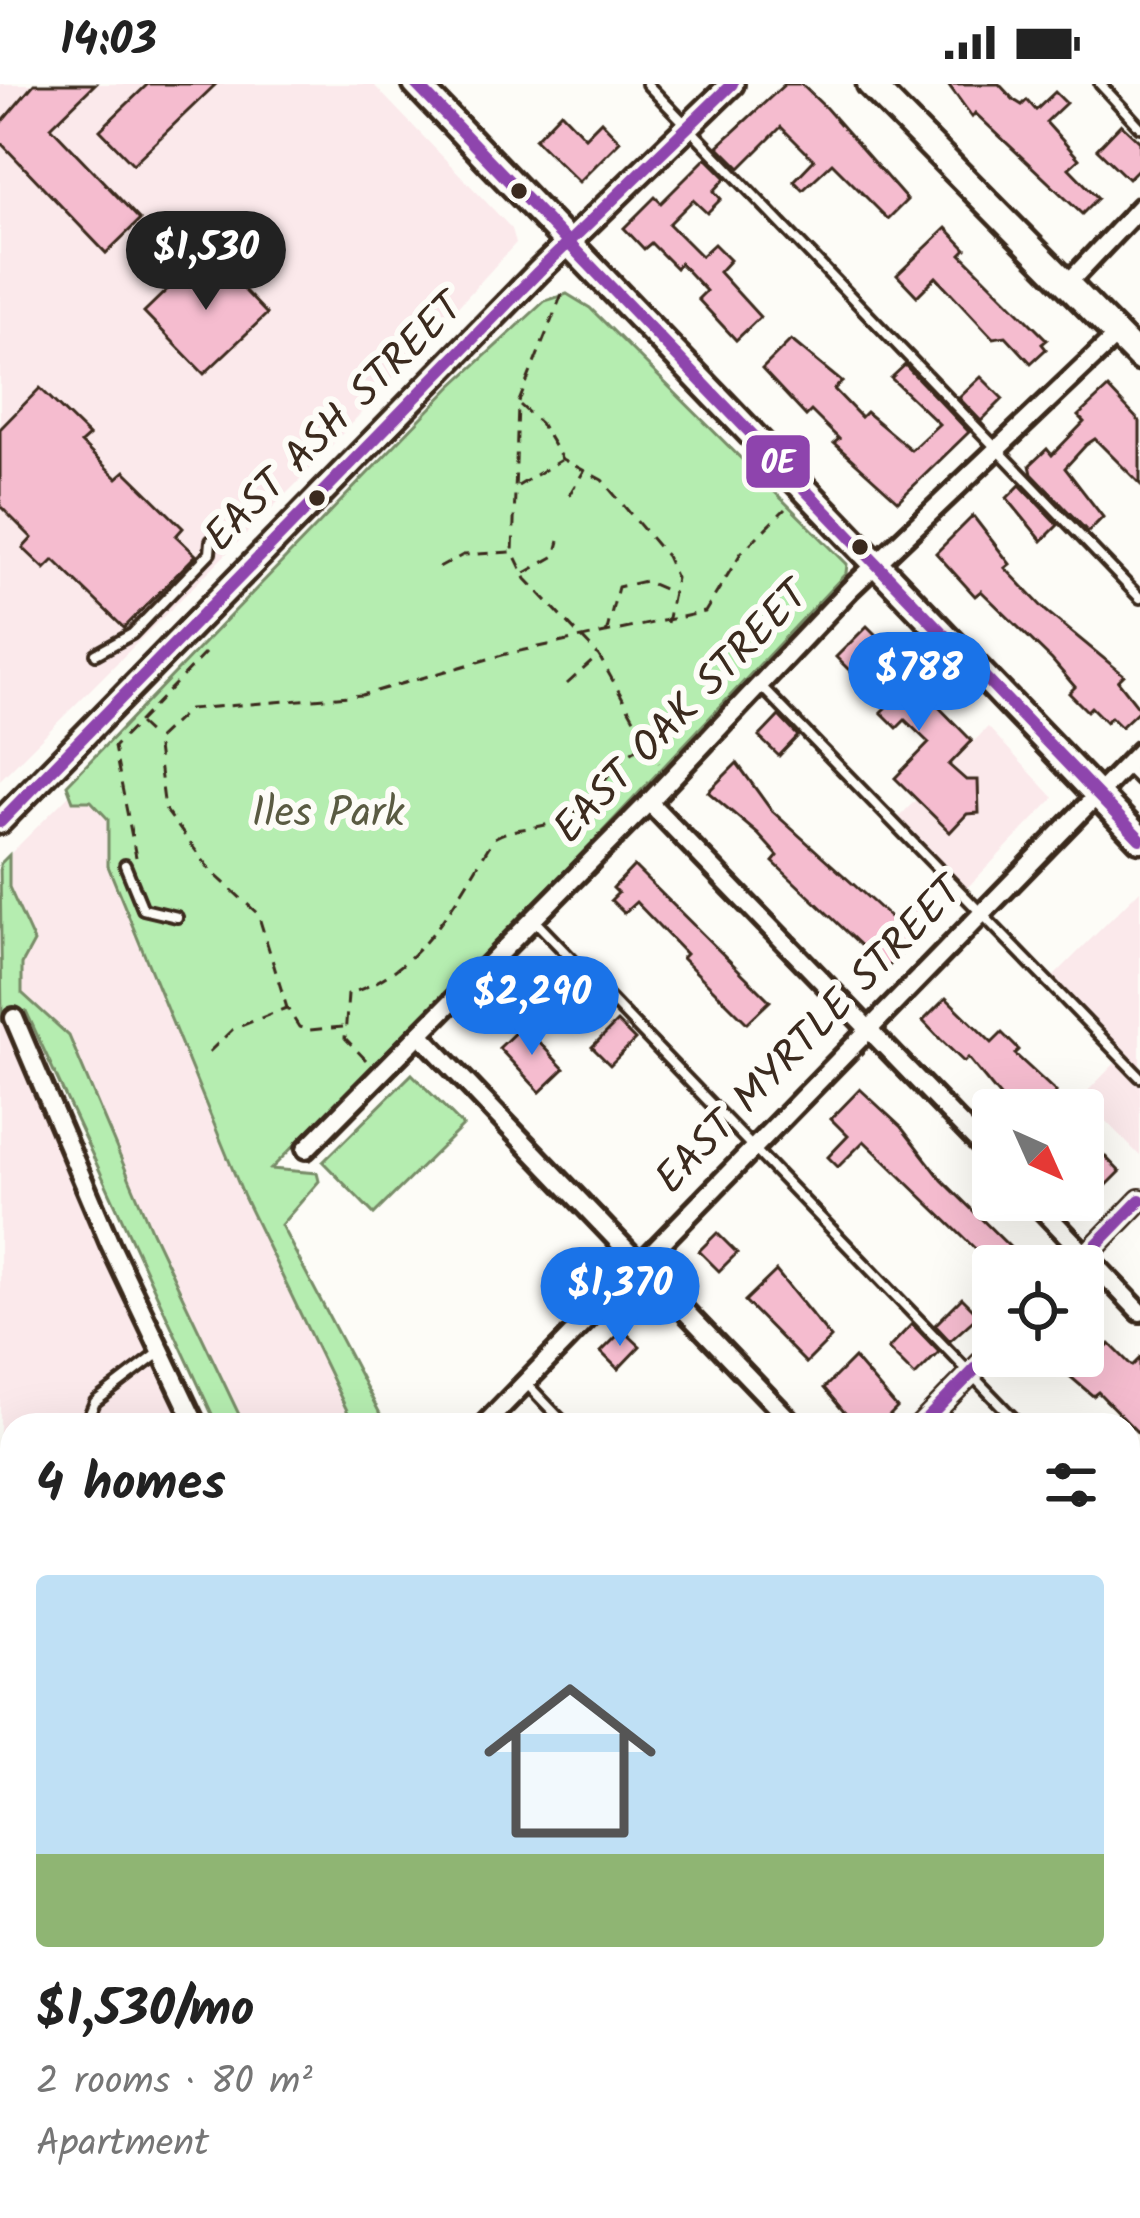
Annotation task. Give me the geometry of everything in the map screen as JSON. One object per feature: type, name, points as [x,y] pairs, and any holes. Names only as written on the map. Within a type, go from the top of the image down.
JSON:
[{"type":"main road","points":[[416,84],[1140,839]]},
{"type":"main road","points":[[870,84],[1140,358]]},
{"type":"street","name":"EAST ASH STREET","points":[[0,822],[568,242],[732,84]]},
{"type":"street","points":[[1068,283],[1140,207]]},
{"type":"street","name":"EAST OAK STREET","points":[[306,1149],[877,564],[1118,335]]},
{"type":"street","name":"EAST MYRTLE STREET","points":[[495,1413],[1140,751]]},
{"type":"street","points":[[649,802],[972,1136]]},
{"type":"street","points":[[14,1018],[159,1353],[190,1413]]},
{"type":"street","points":[[420,1034],[783,1413]]},
{"type":"street","points":[[1097,1245],[1140,1201]]},
{"type":"street","points":[[1050,1221],[1069,1245]]},
{"type":"street","points":[[1104,1280],[1140,1312]]},
{"type":"street","points":[[933,1413],[972,1373]]},
{"type":"lane","points":[[647,84],[1140,598]]},
{"type":"lane","points":[[1100,84],[1140,127]]},
{"type":"lane","points":[[96,654],[132,634],[210,553],[211,541]]},
{"type":"lane","points":[[760,685],[1140,1077]]},
{"type":"lane","points":[[1125,766],[1140,781]]},
{"type":"lane","points":[[125,865],[143,909],[177,917]]},
{"type":"lane","points":[[533,920],[972,1373]]},
{"type":"lane","points":[[90,1413],[95,1402],[159,1353]]},
{"type":"lane","points":[[976,1377],[1010,1413]]},
{"type":"lane","points":[[525,1382],[555,1413]]},
{"type":"path","points":[[562,294],[518,404],[513,552],[524,574],[599,656],[662,768]]},
{"type":"path","points":[[518,404],[540,423],[562,459],[602,479],[666,556],[676,578],[667,623]]},
{"type":"path","points":[[514,487],[562,459]]},
{"type":"path","points":[[569,496],[584,470]]},
{"type":"path","points":[[156,740],[189,709],[362,695],[506,653],[705,612],[741,553],[785,509]]},
{"type":"path","points":[[524,574],[555,556],[560,541]]},
{"type":"path","points":[[439,568],[463,556],[513,552]]},
{"type":"path","points":[[606,634],[618,587],[645,581],[675,593]]},
{"type":"path","points":[[137,864],[114,747],[209,649]]},
{"type":"path","points":[[568,684],[599,656]]},
{"type":"path","points":[[138,723],[156,740],[165,809],[210,870],[258,914],[287,1008],[299,1027],[343,1027]]},
{"type":"path","points":[[368,1062],[345,1038],[348,994],[388,978],[417,953],[494,838],[544,829],[578,810],[612,764],[646,744]]},
{"type":"path","points":[[209,1052],[233,1029],[287,1008]]},
{"type":"shaded area","points":[[0,84],[373,84],[512,229],[516,243],[299,481],[0,780]]},
{"type":"shaded area","points":[[988,727],[1054,798],[966,889],[899,817]]},
{"type":"shaded area","points":[[70,794],[91,801],[108,819],[108,855],[244,1197],[348,1413],[238,1413],[152,1232],[69,1036],[22,993],[22,964],[34,942],[9,887],[9,855]]},
{"type":"shaded area","points":[[1140,890],[1140,1156],[1104,1119],[1104,1089],[1090,1089],[1117,1061],[1044,986]]},
{"type":"shaded area","points":[[0,1015],[180,1413],[0,1413]]},
{"type":"green space","name":"Iles Park","points":[[567,294],[590,308],[847,564],[846,573],[571,865],[271,1169],[317,1173],[319,1181],[281,1225],[380,1413],[348,1413],[244,1197],[108,866],[108,819],[91,801],[73,801],[67,785],[451,387],[545,301]]},
{"type":"green space","points":[[9,855],[9,887],[34,942],[22,964],[22,993],[69,1036],[152,1232],[238,1413],[211,1413],[26,1011],[2,1021],[0,864]]},
{"type":"green space","points":[[412,1074],[463,1126],[374,1214],[323,1162]]},
{"type":"building","points":[[34,84],[95,84],[51,127],[140,220],[106,253],[0,142],[0,124]]},
{"type":"building","points":[[148,84],[216,84],[133,164],[100,130]]},
{"type":"building","points":[[785,84],[801,84],[907,200],[888,219],[832,163],[803,190],[794,181],[814,160],[781,127],[740,168],[718,146]]},
{"type":"building","points":[[948,84],[999,84],[1014,100],[1022,105],[1027,100],[1036,110],[1055,92],[1066,103],[1046,122],[1079,159],[1069,168],[1098,198],[1082,214],[975,113],[972,117]]},
{"type":"building","points":[[561,112],[585,137],[601,121],[620,141],[579,182],[535,139]]},
{"type":"building","points":[[1121,124],[1140,142],[1140,167],[1128,179],[1097,149]]},
{"type":"building","points":[[706,158],[726,178],[714,191],[721,199],[707,213],[693,200],[669,224],[701,256],[714,244],[730,260],[719,272],[760,317],[736,340],[698,299],[706,291],[680,263],[676,268],[651,243],[644,249],[624,228],[655,197],[661,203]]},
{"type":"building","points":[[946,228],[966,249],[961,254],[1047,340],[1042,344],[1046,349],[1031,363],[1006,336],[993,338],[936,277],[917,296],[897,275]]},
{"type":"building","points":[[207,251],[267,314],[204,374],[144,312]]},
{"type":"building","points":[[791,340],[842,382],[834,389],[861,417],[866,412],[911,450],[939,424],[891,378],[905,365],[969,432],[898,501],[834,443],[839,439],[811,411],[806,416],[762,369]]},
{"type":"building","points":[[981,377],[1003,399],[981,421],[959,398]]},
{"type":"building","points":[[40,388],[89,436],[81,443],[117,478],[125,471],[183,528],[176,536],[196,555],[124,628],[54,560],[45,569],[23,548],[32,538],[0,506],[0,429]]},
{"type":"building","points":[[1108,388],[1140,422],[1140,484],[1095,439],[1086,445],[1065,468],[1103,517],[1088,532],[1032,474],[1030,465],[1047,449],[1052,455],[1084,422],[1078,416]]},
{"type":"building","points":[[1020,485],[1058,525],[1042,541],[1007,498]]},
{"type":"building","points":[[973,516],[1010,564],[1005,568],[1046,611],[1124,675],[1118,681],[1140,709],[1121,727],[1111,717],[1106,722],[1091,707],[1087,711],[1069,693],[1075,687],[1052,660],[981,591],[975,596],[936,553]]},
{"type":"building","points":[[867,626],[883,642],[879,646],[972,741],[949,765],[966,780],[978,780],[979,813],[967,814],[950,832],[895,778],[929,743],[905,720],[897,728],[881,712],[887,706],[873,691],[880,685],[861,664],[852,673],[836,657]]},
{"type":"building","points":[[779,716],[798,736],[779,756],[759,737]]},
{"type":"building","points":[[737,763],[771,810],[893,920],[916,895],[929,908],[905,933],[913,942],[886,969],[773,862],[778,856],[758,834],[708,792]]},
{"type":"building","points":[[634,866],[770,1001],[747,1023],[682,958],[686,954],[636,902],[624,913],[611,900],[618,893],[613,888]]},
{"type":"building","points":[[946,998],[992,1043],[1002,1033],[1019,1050],[1015,1054],[1053,1089],[993,1089],[968,1058],[964,1062],[923,1021]]},
{"type":"building","points":[[617,1022],[635,1040],[610,1065],[592,1047]]},
{"type":"building","points":[[523,1025],[564,1069],[540,1092],[499,1048]]},
{"type":"building","points":[[860,1089],[901,1127],[972,1210],[972,1221],[983,1221],[1008,1245],[972,1246],[864,1141],[838,1167],[828,1157],[848,1136],[831,1119]]},
{"type":"building","points":[[1104,1155],[1120,1172],[1104,1188]]},
{"type":"building","points":[[717,1233],[737,1253],[719,1271],[699,1251]]},
{"type":"building","points":[[776,1271],[831,1338],[806,1363],[745,1301]]},
{"type":"building","points":[[962,1298],[972,1308],[972,1321],[950,1341],[935,1325]]},
{"type":"building","points":[[912,1324],[939,1352],[915,1376],[888,1349]]},
{"type":"building","points":[[623,1330],[640,1346],[618,1369],[601,1352]]},
{"type":"building","points":[[1110,1344],[1132,1366],[1140,1358],[1140,1413],[1119,1413],[1098,1392],[1093,1396],[1071,1377],[1104,1377],[1104,1350]]},
{"type":"building","points":[[854,1358],[897,1408],[892,1413],[845,1413],[824,1388]]},
{"type":"transit line","name":"0E","points":[[416,84],[1140,839]]},
{"type":"transit line","name":"0E","points":[[0,822],[538,272],[732,84]]},
{"type":"transit line","name":"0E","points":[[1096,1245],[1140,1200]]},
{"type":"transit line","name":"0E","points":[[933,1413],[972,1373]]}]
